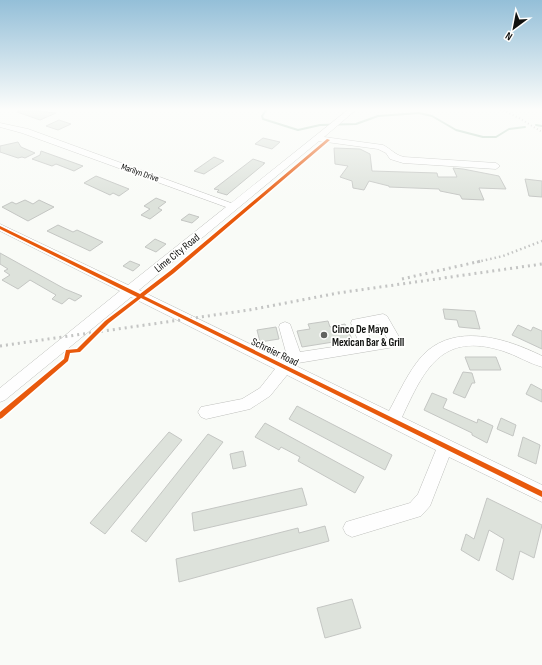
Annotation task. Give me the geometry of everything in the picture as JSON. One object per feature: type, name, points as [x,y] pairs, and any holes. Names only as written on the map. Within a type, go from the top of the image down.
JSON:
[{"type":"street","name":"Marilyn Drive","points":[[50,140],[234,206]]},
{"type":"street","name":"Lime City Road","points":[[0,396],[315,140]]},
{"type":"street","points":[[332,140],[380,147],[389,151],[393,157],[403,160],[496,166]]},
{"type":"street","name":"Schreier Road","points":[[0,228],[130,291],[290,363],[392,421],[542,494]]},
{"type":"street","points":[[285,327],[290,363]]},
{"type":"street","points":[[392,421],[423,365],[432,355],[448,345],[462,342],[495,344],[519,351],[542,362]]},
{"type":"street","points":[[206,412],[245,405],[265,392],[290,363],[367,346]]},
{"type":"street","points":[[352,528],[415,510],[424,500],[445,447]]},
{"type":"building","points":[[260,140],[280,142],[272,149],[255,144]]},
{"type":"building","points":[[18,142],[21,147],[35,153],[25,158],[18,158],[0,152],[0,146]]},
{"type":"building","points":[[334,148],[360,149],[370,154],[372,171],[437,173],[438,177],[457,177],[453,168],[463,169],[499,176],[506,189],[479,188],[484,200],[462,199],[460,195],[440,191],[439,189],[389,187],[369,181],[364,190],[353,188],[352,181],[340,177],[348,166],[335,164]]},
{"type":"building","points":[[41,151],[83,166],[74,171],[56,164],[52,166],[32,159],[40,155]]},
{"type":"building","points":[[214,157],[224,161],[204,174],[194,171]]},
{"type":"building","points":[[253,159],[265,163],[227,195],[217,192],[219,190],[214,189]]},
{"type":"building","points":[[96,176],[129,189],[119,196],[113,193],[110,195],[84,183]]},
{"type":"building","points":[[525,179],[542,181],[542,197],[529,196]]},
{"type":"building","points":[[156,198],[166,202],[158,208],[162,210],[150,219],[141,215],[150,209],[144,206]]},
{"type":"building","points":[[25,200],[33,204],[39,200],[54,207],[28,221],[2,207],[12,202],[16,204]]},
{"type":"building","points":[[189,214],[199,217],[192,223],[181,220]]},
{"type":"building","points":[[58,225],[73,232],[77,230],[103,242],[90,251],[47,231]]},
{"type":"building","points":[[155,239],[166,244],[156,252],[145,247]]},
{"type":"building","points":[[0,253],[65,289],[82,296],[75,301],[69,298],[62,304],[52,299],[56,295],[30,280],[18,289],[2,280],[10,275],[4,271],[8,269],[0,264]]},
{"type":"building","points":[[130,261],[140,265],[133,271],[123,266]]},
{"type":"building","points":[[443,309],[475,311],[480,329],[459,327],[457,320],[445,319]]},
{"type":"building","name":"Cinco De Mayo Mexican Bar & Grill","points":[[328,321],[330,327],[345,324],[352,339],[302,347],[297,331],[310,329],[308,324]]},
{"type":"building","points":[[518,325],[531,331],[533,327],[542,331],[542,349],[512,335]]},
{"type":"building","points":[[276,327],[279,339],[260,342],[257,330]]},
{"type":"building","points":[[465,357],[496,357],[501,370],[470,370]]},
{"type":"building","points":[[463,372],[472,373],[475,383],[472,383],[465,398],[453,393]]},
{"type":"building","points":[[531,384],[542,390],[542,402],[526,394]]},
{"type":"building","points":[[432,393],[447,399],[443,408],[477,423],[478,419],[493,426],[487,443],[472,435],[472,433],[424,410]]},
{"type":"building","points":[[297,406],[392,455],[385,470],[289,419]]},
{"type":"building","points":[[501,418],[516,425],[513,436],[497,429]]},
{"type":"building","points":[[265,423],[364,477],[355,493],[298,461],[300,457],[281,447],[279,450],[255,437]]},
{"type":"building","points":[[169,432],[182,440],[105,534],[90,523]]},
{"type":"building","points":[[208,434],[223,442],[146,542],[131,531]]},
{"type":"building","points":[[523,437],[540,445],[536,464],[518,456]]},
{"type":"building","points":[[243,451],[246,466],[233,469],[230,454]]},
{"type":"building","points":[[302,488],[307,505],[194,531],[192,513]]},
{"type":"building","points":[[487,498],[542,525],[534,558],[520,551],[513,580],[496,570],[504,539],[489,530],[479,561],[461,550],[466,534],[474,539]]},
{"type":"building","points":[[325,526],[329,541],[179,582],[176,559],[298,528],[299,533]]},
{"type":"building","points":[[352,599],[361,628],[325,638],[317,608]]},
{"type":"railway","points":[[477,262],[503,256],[542,241]]},
{"type":"railway","points":[[402,279],[481,261]]},
{"type":"railway","points":[[0,346],[249,310],[338,293],[542,264]]},
{"type":"cycle path","points":[[0,416],[66,360],[68,351],[78,351],[107,322],[172,272],[328,140]]},
{"type":"cycle path","points":[[0,227],[542,494]]},
{"type":"place","name":"Cinco De Mayo Mexican Bar & Grill","points":[[324,335]]}]
